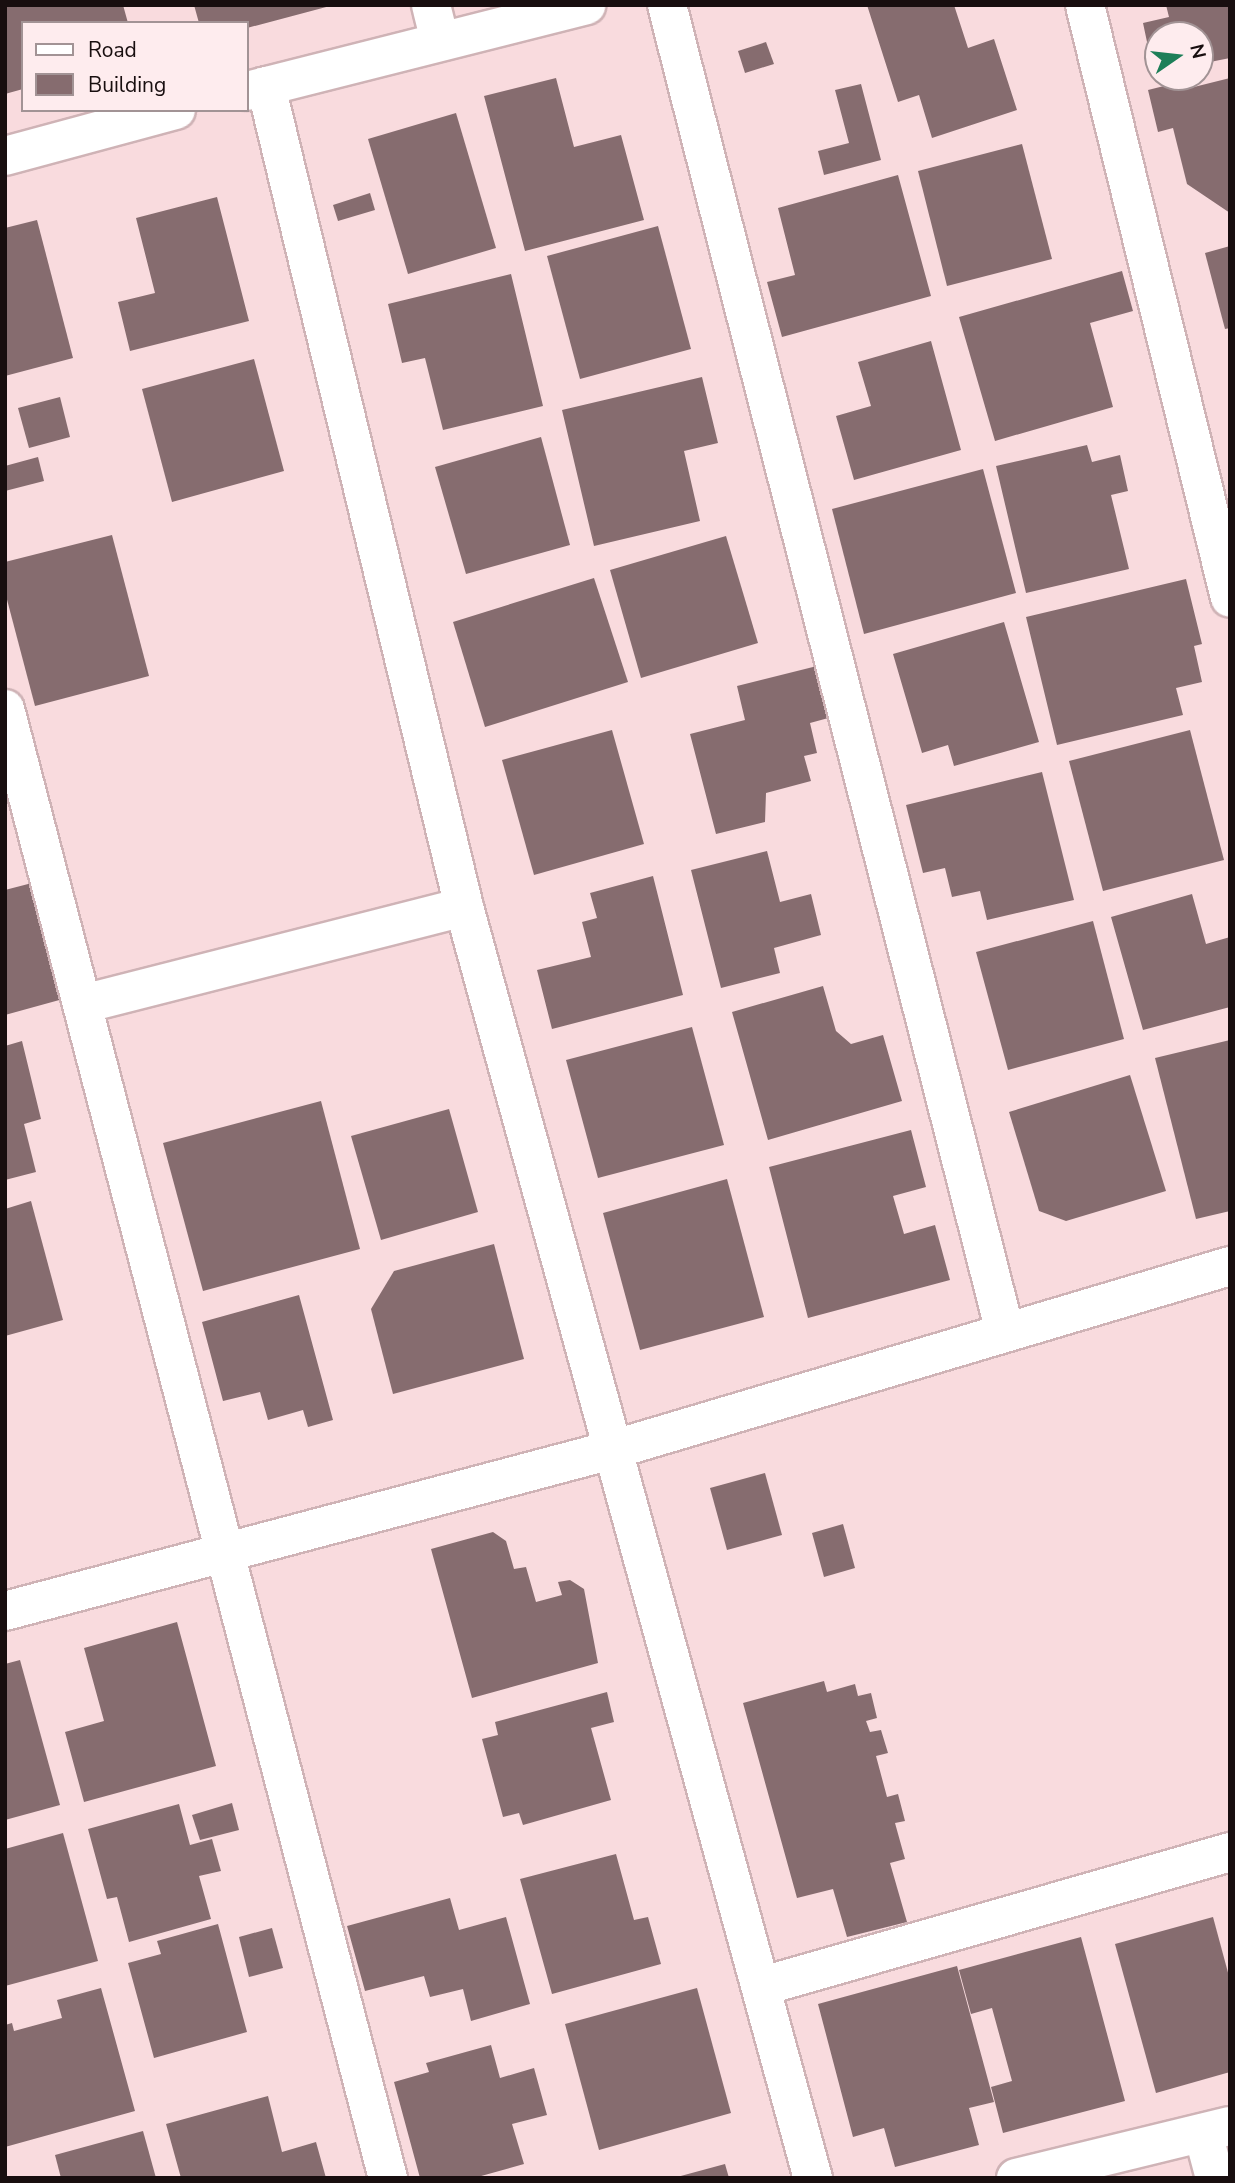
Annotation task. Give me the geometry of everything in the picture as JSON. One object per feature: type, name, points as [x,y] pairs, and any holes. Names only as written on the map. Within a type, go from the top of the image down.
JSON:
[{"type":"street","points":[[431,5],[440,41]]},
{"type":"street","points":[[586,5],[256,88],[464,907],[763,1986],[813,2178]]},
{"type":"street","points":[[667,5],[1005,1332]]},
{"type":"street","points":[[1085,5],[1230,598]]},
{"type":"street","points":[[5,156],[169,112]]},
{"type":"street","points":[[5,709],[83,1004],[222,1556],[388,2178]]},
{"type":"street","points":[[83,1004],[464,907]]},
{"type":"street","points":[[5,1611],[222,1556],[615,1449],[1230,1266]]},
{"type":"street","points":[[763,1986],[1230,1852]]},
{"type":"street","points":[[1016,2178],[1216,2129],[1215,2178]]},
{"type":"building","points":[[5,5],[123,5],[127,21],[21,21],[21,90],[5,94]]},
{"type":"building","points":[[194,5],[330,5],[248,28],[248,21],[198,21]]},
{"type":"building","points":[[867,5],[954,5],[968,48],[994,39],[1017,110],[932,138],[919,95],[898,102]]},
{"type":"building","points":[[1166,5],[1230,5],[1230,58],[1214,61],[1214,21],[1152,21],[1169,17]]},
{"type":"building","points":[[766,42],[774,64],[745,73],[738,51]]},
{"type":"building","points":[[556,78],[574,147],[621,135],[644,220],[525,251],[484,96]]},
{"type":"building","points":[[1230,78],[1230,213],[1187,184],[1173,128],[1158,132],[1148,91],[1214,91],[1214,82]]},
{"type":"building","points":[[861,84],[881,160],[824,175],[818,151],[849,143],[835,90]]},
{"type":"building","points":[[456,113],[496,248],[408,274],[368,139]]},
{"type":"building","points":[[1022,144],[1052,259],[947,286],[918,171]]},
{"type":"building","points":[[898,175],[931,296],[782,337],[767,282],[795,275],[778,208]]},
{"type":"building","points":[[370,193],[375,210],[338,221],[333,205]]},
{"type":"building","points":[[217,197],[249,321],[130,351],[118,302],[155,293],[136,218]]},
{"type":"building","points":[[37,220],[73,358],[5,376],[5,228]]},
{"type":"building","points":[[658,226],[691,349],[580,379],[547,256]]},
{"type":"building","points":[[1230,246],[1230,328],[1225,329],[1205,253]]},
{"type":"building","points":[[1122,271],[1133,311],[1090,323],[1113,407],[995,441],[959,317]]},
{"type":"building","points":[[511,274],[543,406],[443,430],[425,358],[402,363],[388,304]]},
{"type":"building","points":[[931,341],[961,450],[854,480],[836,416],[871,406],[858,362]]},
{"type":"building","points":[[254,359],[284,471],[172,502],[142,389]]},
{"type":"building","points":[[702,377],[718,443],[684,451],[700,521],[594,546],[562,410]]},
{"type":"building","points":[[60,397],[70,437],[29,448],[18,408]]},
{"type":"building","points":[[541,437],[570,545],[466,574],[435,467]]},
{"type":"building","points":[[1087,445],[1092,462],[1120,455],[1128,491],[1111,495],[1129,569],[1026,593],[996,466]]},
{"type":"building","points":[[38,457],[44,481],[5,491],[5,466]]},
{"type":"building","points":[[983,469],[1016,593],[864,634],[832,509]]},
{"type":"building","points":[[112,535],[149,676],[35,706],[5,592],[5,562]]},
{"type":"building","points":[[726,536],[758,643],[641,678],[610,570]]},
{"type":"building","points":[[594,578],[628,682],[485,727],[453,622]]},
{"type":"building","points":[[1186,579],[1202,644],[1194,646],[1202,682],[1176,688],[1183,715],[1057,745],[1026,617]]},
{"type":"building","points":[[1004,622],[1039,742],[954,766],[948,745],[922,753],[893,654]]},
{"type":"building","points":[[829,663],[843,714],[810,723],[817,753],[804,756],[811,781],[766,793],[765,822],[716,834],[690,734],[745,720],[737,686]]},
{"type":"building","points":[[612,730],[644,844],[534,875],[502,760]]},
{"type":"building","points":[[1190,730],[1224,860],[1103,891],[1069,761]]},
{"type":"building","points":[[1042,772],[1074,900],[987,920],[980,891],[952,897],[945,868],[923,873],[906,805]]},
{"type":"building","points":[[767,851],[780,902],[811,894],[821,935],[774,948],[780,973],[721,988],[691,870]]},
{"type":"building","points":[[653,876],[683,995],[552,1029],[537,970],[591,957],[582,922],[597,918],[590,893]]},
{"type":"building","points":[[32,883],[63,999],[5,1015],[5,890]]},
{"type":"building","points":[[1192,894],[1206,944],[1230,937],[1230,1007],[1143,1030],[1111,917]]},
{"type":"building","points":[[1093,921],[1124,1039],[1008,1070],[976,952]]},
{"type":"building","points":[[823,986],[836,1031],[851,1044],[883,1035],[902,1101],[768,1140],[732,1012]]},
{"type":"building","points":[[692,1027],[724,1145],[598,1178],[566,1060]]},
{"type":"building","points":[[1230,1040],[1230,1211],[1196,1219],[1155,1058]]},
{"type":"building","points":[[22,1041],[41,1119],[24,1124],[36,1172],[5,1180],[5,1046]]},
{"type":"building","points":[[1130,1075],[1166,1191],[1066,1221],[1039,1211],[1009,1112]]},
{"type":"building","points":[[321,1101],[360,1249],[203,1291],[163,1143]]},
{"type":"building","points":[[449,1109],[478,1212],[381,1240],[351,1136]]},
{"type":"building","points":[[911,1130],[926,1187],[893,1196],[904,1234],[935,1225],[950,1280],[808,1318],[769,1167]]},
{"type":"building","points":[[727,1179],[764,1317],[640,1350],[603,1213]]},
{"type":"building","points":[[31,1201],[63,1320],[5,1336],[5,1209]]},
{"type":"building","points":[[494,1244],[524,1359],[393,1394],[371,1309],[394,1271]]},
{"type":"building","points":[[299,1295],[333,1420],[308,1427],[303,1410],[268,1420],[260,1392],[223,1401],[202,1322]]},
{"type":"building","points":[[765,1473],[782,1535],[727,1550],[710,1488]]},
{"type":"building","points":[[843,1524],[855,1568],[824,1577],[812,1533]]},
{"type":"building","points":[[493,1532],[506,1541],[514,1569],[526,1567],[536,1602],[562,1595],[558,1582],[570,1580],[584,1589],[598,1663],[472,1698],[431,1549]]},
{"type":"building","points":[[177,1622],[216,1766],[84,1802],[65,1732],[104,1721],[84,1648]]},
{"type":"building","points":[[20,1660],[60,1805],[5,1820],[5,1664]]},
{"type":"building","points":[[824,1681],[827,1692],[855,1684],[858,1696],[871,1693],[877,1718],[866,1721],[870,1732],[881,1730],[888,1753],[876,1756],[887,1797],[898,1794],[905,1821],[895,1823],[905,1859],[890,1863],[907,1922],[847,1937],[833,1889],[797,1898],[743,1703]]},
{"type":"building","points":[[607,1692],[614,1722],[591,1728],[611,1800],[523,1825],[519,1813],[503,1817],[482,1739],[498,1735],[495,1722]]},
{"type":"building","points":[[232,1803],[239,1830],[200,1840],[192,1815]]},
{"type":"building","points":[[179,1804],[190,1845],[212,1839],[221,1871],[199,1876],[211,1919],[129,1942],[117,1897],[107,1899],[88,1829]]},
{"type":"building","points":[[63,1833],[98,1961],[5,1986],[5,1849]]},
{"type":"building","points":[[616,1854],[634,1920],[648,1917],[661,1964],[552,1994],[520,1879]]},
{"type":"building","points":[[450,1898],[459,1930],[506,1917],[530,2004],[471,2021],[463,1989],[430,1997],[424,1976],[365,1991],[347,1926]]},
{"type":"building","points":[[1213,1917],[1230,1980],[1230,2072],[1156,2093],[1115,1944]]},
{"type":"building","points":[[218,1924],[247,2032],[154,2058],[128,1963],[161,1954],[157,1941]]},
{"type":"building","points":[[272,1928],[283,1968],[249,1977],[239,1937]]},
{"type":"building","points":[[1081,1937],[1125,2101],[1003,2133],[991,2087],[1012,2081],[992,2008],[971,2014],[959,1970]]},
{"type":"building","points":[[957,1966],[994,2102],[969,2108],[979,2145],[895,2167],[884,2128],[853,2137],[818,2004]]},
{"type":"building","points":[[101,1988],[135,2111],[5,2147],[5,2025],[12,2023],[14,2031],[62,2018],[57,2000]]},
{"type":"building","points":[[697,1988],[731,2113],[599,2150],[565,2024]]},
{"type":"building","points":[[491,2045],[500,2078],[534,2068],[547,2115],[512,2124],[524,2164],[474,2178],[420,2178],[394,2082],[429,2072],[426,2063]]},
{"type":"building","points":[[268,2096],[282,2152],[316,2142],[326,2178],[181,2178],[166,2124]]},
{"type":"building","points":[[143,2131],[156,2178],[61,2178],[55,2155]]},
{"type":"building","points":[[725,2164],[729,2178],[677,2178],[677,2177]]}]
